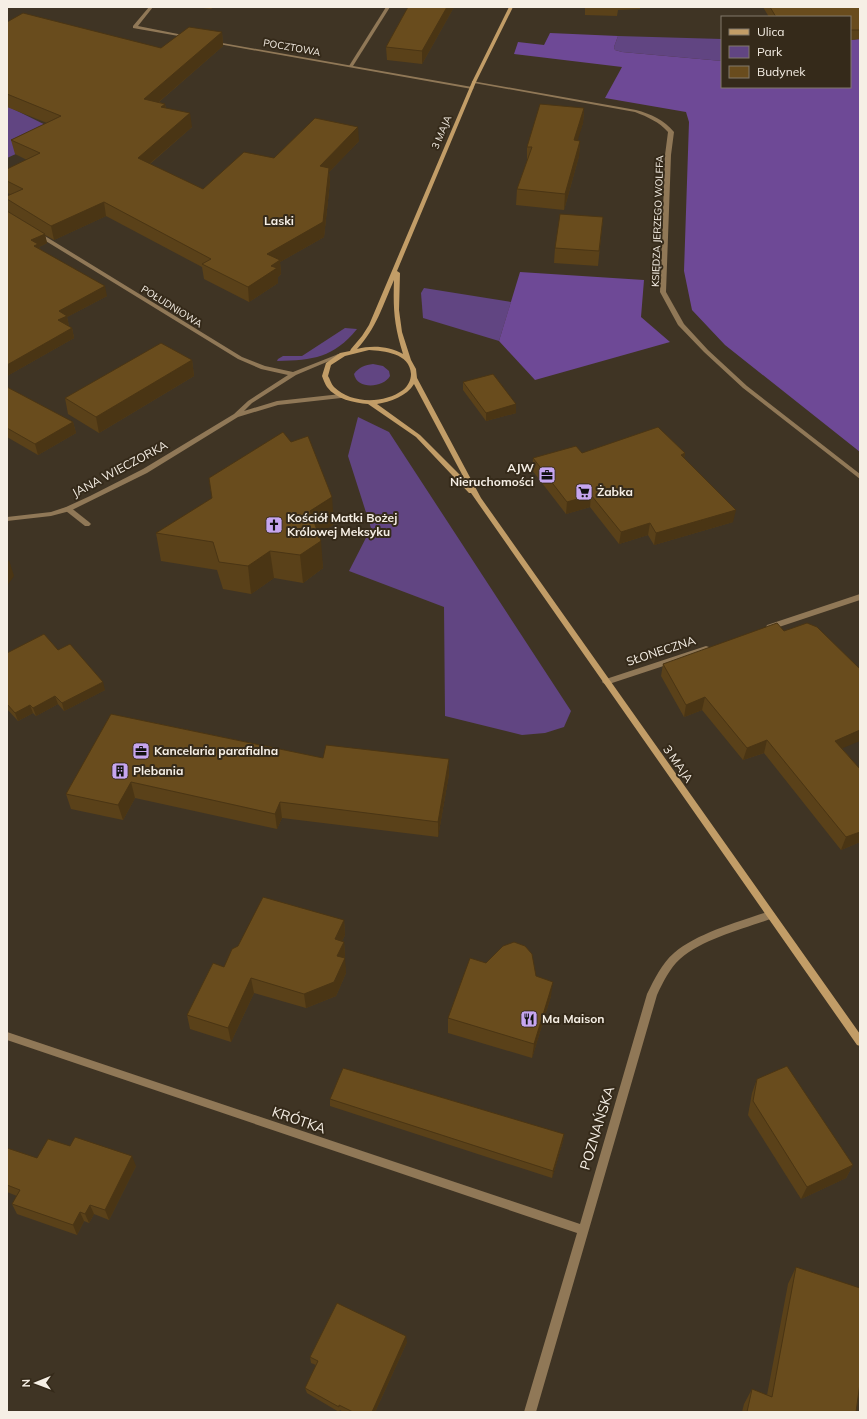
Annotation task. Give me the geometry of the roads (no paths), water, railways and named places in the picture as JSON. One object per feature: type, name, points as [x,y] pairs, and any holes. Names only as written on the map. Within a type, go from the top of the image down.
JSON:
[{"type":"street","points":[[151,7],[135,27],[196,38]]},
{"type":"street","points":[[351,66],[388,7]]},
{"type":"street","name":"3 MAJA","points":[[353,350],[365,337],[372,325],[473,85],[511,7]]},
{"type":"street","name":"POCZTOWA","points":[[204,40],[351,66],[473,85]]},
{"type":"street","name":"KSIĘDZA JERZEGO WOLFFA","points":[[473,85],[636,111],[659,120],[664,124],[671,132],[668,155],[664,292],[681,325],[706,352],[745,386],[860,477]]},
{"type":"street","name":"POŁUDNIOWA","points":[[34,231],[240,358],[263,368],[294,374]]},
{"type":"street","name":"3 MAJA","points":[[397,268],[396,310],[399,332],[408,360]]},
{"type":"street","points":[[294,374],[338,356],[353,350],[369,348],[384,349],[398,354],[408,360],[415,370],[415,380],[409,388],[399,395],[386,400],[370,402],[354,401],[330,390],[325,381],[324,372],[329,364],[338,356]]},
{"type":"street","name":"JANA WIECZORKA","points":[[236,416],[250,402],[294,374]]},
{"type":"street","name":"3 MAJA","points":[[415,380],[478,499],[860,1042]]},
{"type":"street","name":"JANA WIECZORKA","points":[[7,519],[32,517],[68,509],[145,471],[236,416],[277,403],[341,396]]},
{"type":"street","name":"3 MAJA","points":[[370,402],[418,436],[478,499]]},
{"type":"street","points":[[68,509],[87,524]]},
{"type":"street","points":[[763,630],[860,597]]},
{"type":"street","name":"SŁONECZNA","points":[[606,682],[711,647]]},
{"type":"street","name":"POZNAŃSKA","points":[[530,1412],[652,994],[663,975],[678,955],[702,941],[770,915]]},
{"type":"street","name":"KRÓTKA","points":[[7,1036],[582,1230]]},
{"type":"place","name":"AJW Nieruchomości","points":[[547,475]]},
{"type":"place","name":"Żabka","points":[[584,492]]},
{"type":"place","name":"Kościół Matki Bożej Królowej Meksyku","points":[[274,525]]},
{"type":"place","name":"Kancelaria parafialna","points":[[141,751]]},
{"type":"place","name":"Plebania","points":[[120,771]]},
{"type":"place","name":"Ma Maison","points":[[529,1019]]},
{"type":"district","name":"Laski","points":[[279,221]]}]
